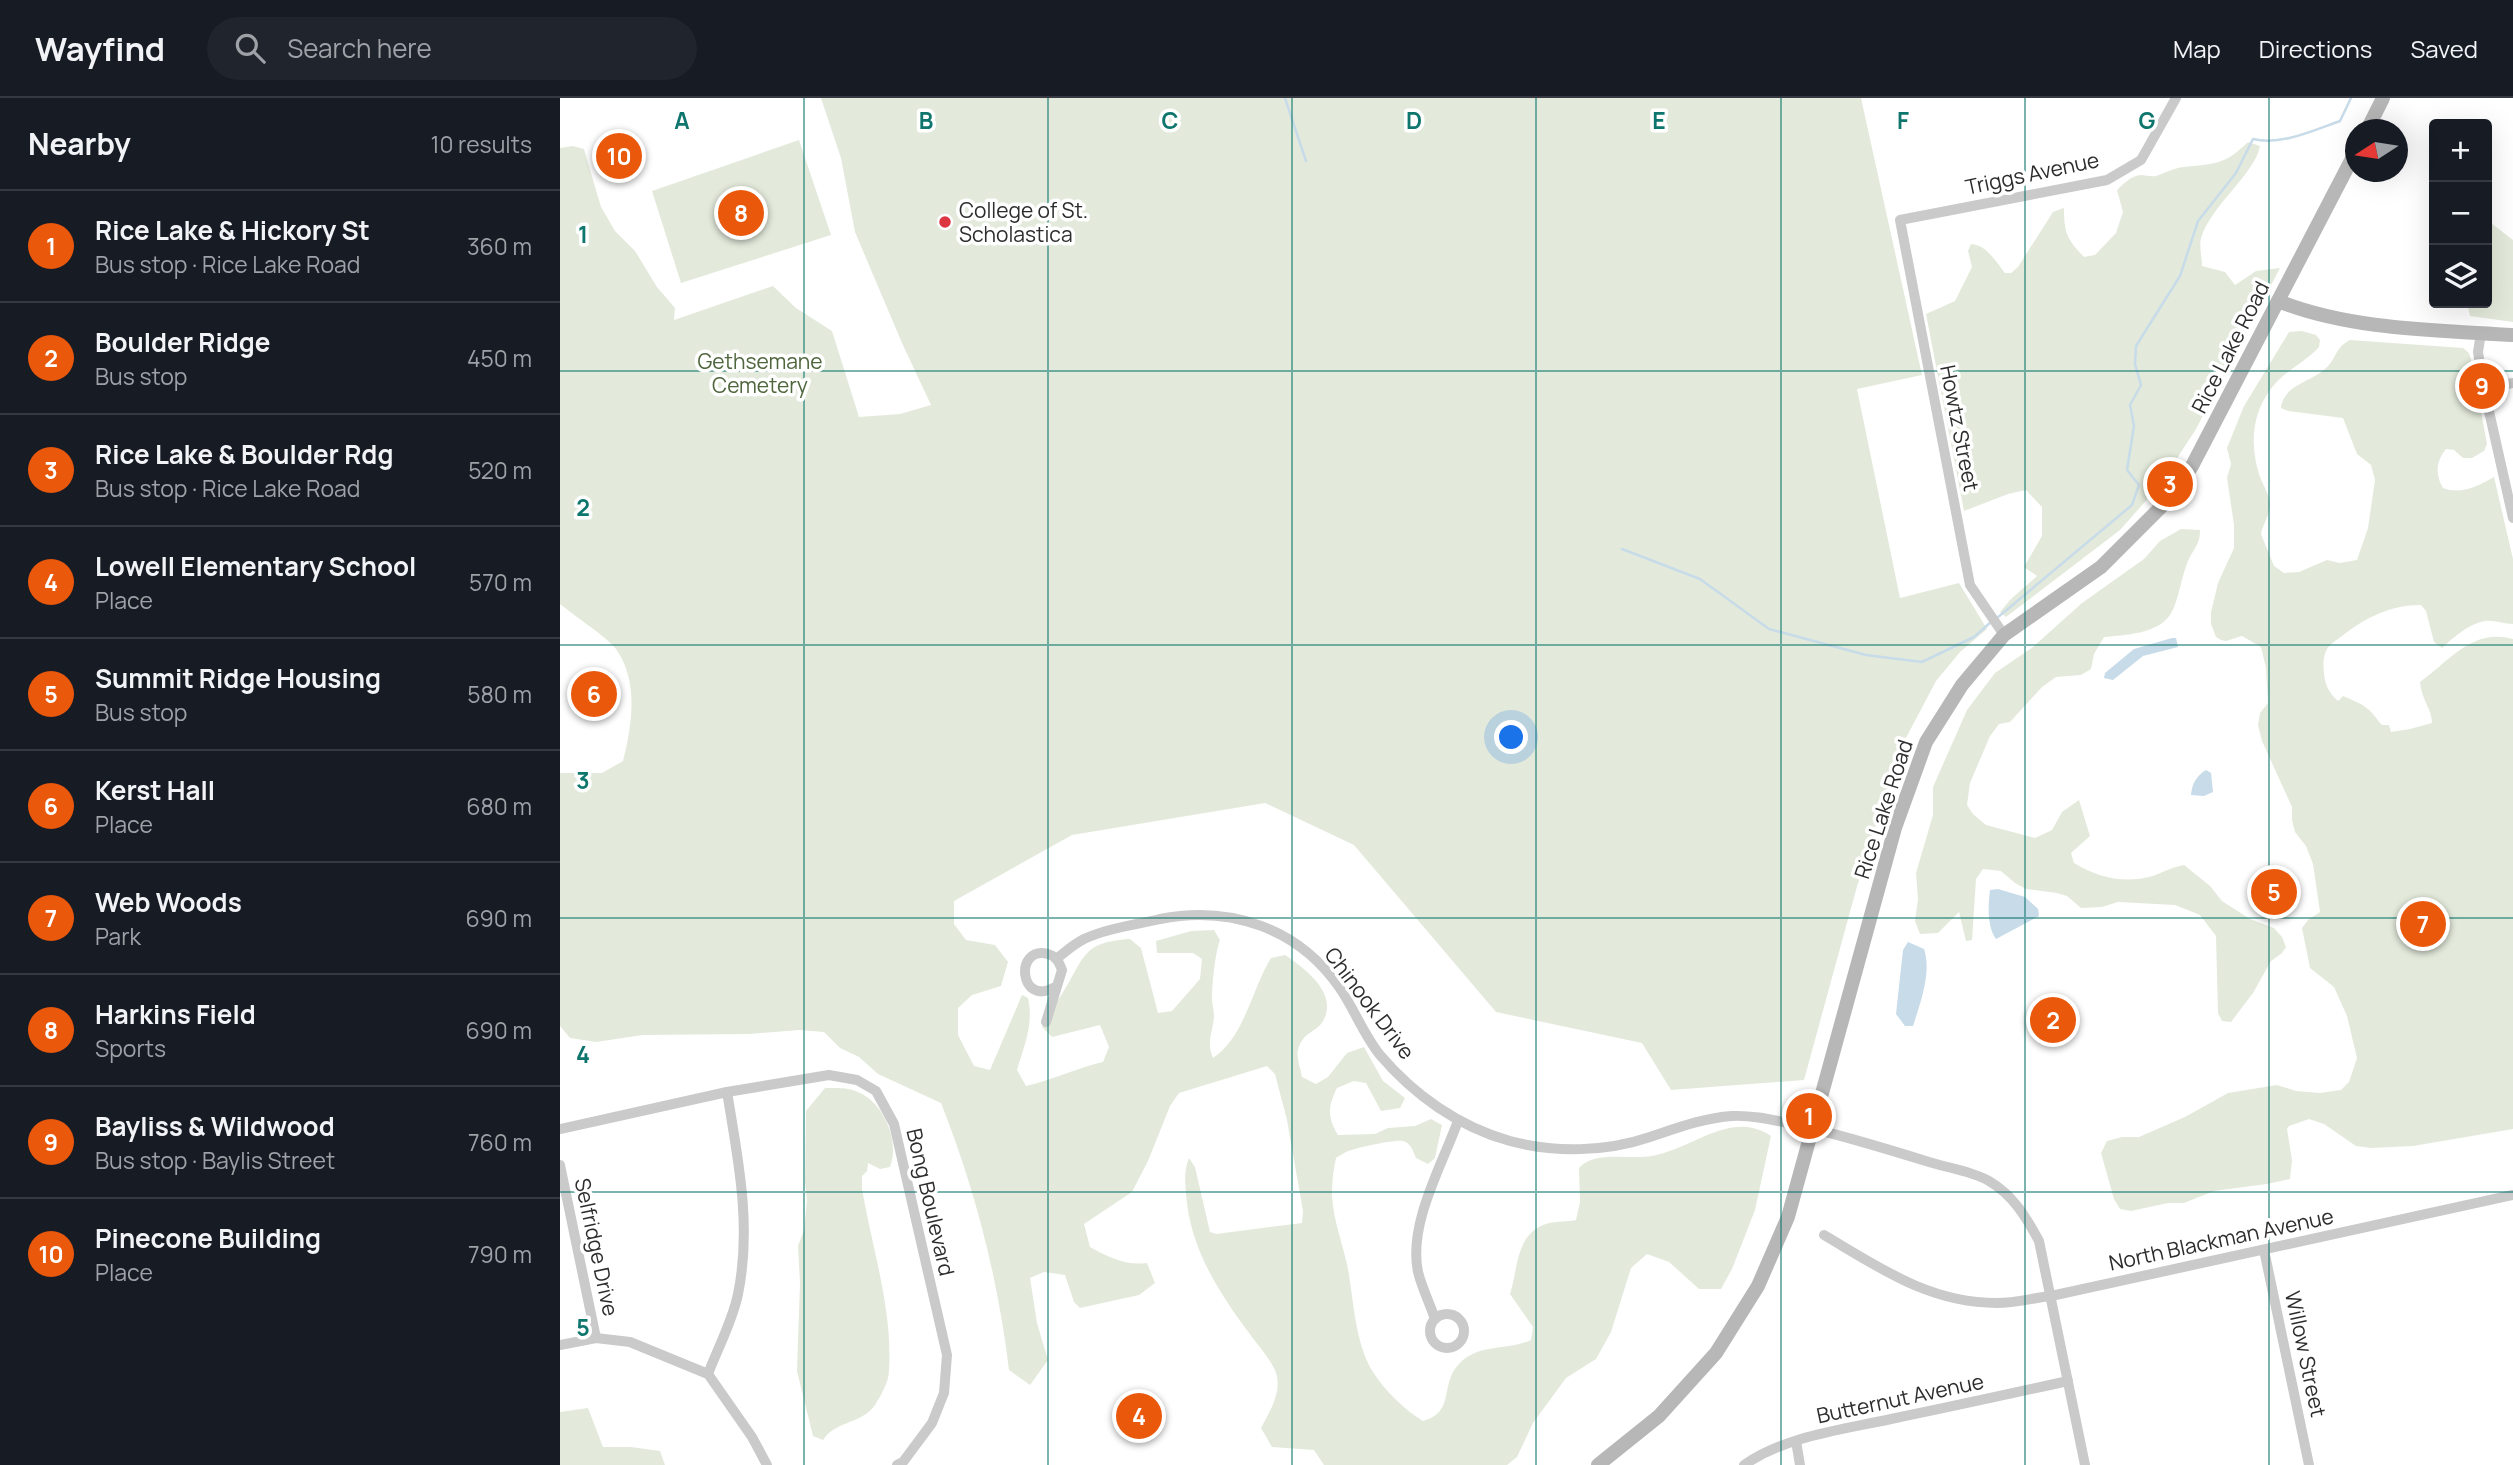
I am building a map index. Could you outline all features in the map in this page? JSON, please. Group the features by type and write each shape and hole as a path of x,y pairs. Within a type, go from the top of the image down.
{"main road":[{"path":"2372,119 2383,98"},
{"name":"Rice Lake Road","path":"1598,1465 1659,1416 1716,1353 1758,1286 1788,1217 1895,828 1926,742 1962,685 2004,635 2101,567 2169,498 2192,466 2345,172"},
{"path":"2278,301 2309,313 2341,320 2513,335"}],"street":[{"name":"Triggs Avenue","path":"1900,220 2107,180 2141,160 2176,98"},
{"name":"Howtz Street","path":"1900,220 1970,585 2004,635"},
{"path":"2481,333 2478,352 2484,389 2513,518"},
{"path":"2484,389 2513,383"},
{"name":"Chinook Drive","path":"1055,987 1043,991 1027,983 1025,965 1033,956 1045,953 1056,959 1081,940 1106,931 1172,917 1202,914 1242,919 1271,928 1304,948 1325,968 1342,990 1358,1021 1384,1060 1407,1083 1458,1121 1510,1141 1559,1149 1593,1148 1624,1144 1692,1122 1731,1116 1760,1117 1891,1149 1986,1179 2016,1203 2039,1241 2085,1465"},
{"path":"1046,1022 1055,987 1062,976 1060,964 1056,959"},
{"name":"Bong Boulevard","path":"560,1129 727,1092 829,1075 857,1080 876,1091 894,1124 947,1355 944,1393 932,1423 903,1462 897,1465"},
{"path":"708,1374 738,1296 744,1243 743,1192 727,1092"},
{"path":"1435,1319 1418,1272 1417,1241 1424,1210 1458,1121"},
{"name":"Selfridge Drive","path":"560,1165 596,1338"},
{"name":"North Blackman Avenue","path":"1824,1235 1900,1280 1935,1295 1999,1303 2051,1296 2513,1195"},
{"name":"Willow Street","path":"2264,1250 2309,1465"},
{"path":"560,1345 596,1338 630,1342 708,1374 752,1437 767,1465"},
{"name":"Butternut Avenue","path":"1744,1465 1762,1452 1796,1441 2068,1381"},
{"path":"1796,1441 1800,1465"}],"green space":[{"name":"Gethsemane Cemetery","path":"821,98 1861,98 1922,375 1857,389 1900,598 1959,583 1987,629 1960,652 1936,681 1898,753 1856,890 1804,1080 1671,1090 1642,1043 1496,1012 1354,845 1265,803 1072,835 954,901 954,924 966,940 995,945 1008,962 1001,986 972,995 958,1008 958,1035 974,1066 990,1070 1022,995 1028,998 1029,1026 1017,1070 1026,1086 1103,1062 1109,1047 1100,1025 1052,1037 1042,1027 1086,954 1102,944 1130,939 1141,948 1158,1013 1172,1011 1200,979 1202,959 1193,953 1157,953 1156,941 1191,931 1214,930 1220,940 1215,961 1212,1001 1214,1016 1210,1042 1213,1058 1233,1038 1271,958 1285,955 1310,974 1323,991 1327,1011 1320,1025 1300,1044 1298,1056 1302,1077 1316,1084 1328,1077 1347,1053 1364,1047 1383,1081 1405,1098 1400,1108 1381,1111 1366,1083 1354,1081 1337,1088 1330,1112 1338,1135 1375,1134 1388,1128 1415,1126 1431,1119 1442,1125 1435,1158 1428,1164 1416,1158 1406,1142 1378,1144 1344,1153 1336,1158 1332,1181 1334,1214 1348,1269 1362,1348 1383,1386 1402,1406 1423,1421 1440,1411 1453,1372 1467,1357 1484,1350 1531,1340 1533,1327 1510,1294 1519,1255 1527,1237 1534,1230 1547,1224 1576,1220 1580,1202 1579,1168 1586,1162 1603,1157 1652,1156 1727,1129 1756,1129 1771,1136 1755,1210 1732,1269 1721,1289 1699,1289 1669,1262 1647,1254 1631,1268 1611,1332 1596,1359 1566,1378 1533,1423 1517,1457 1507,1465 1324,1465 1314,1450 1272,1447 1261,1428 1276,1394 1276,1373 1207,1268 1193,1233 1185,1180 1189,1158 1195,1167 1210,1232 1216,1234 1302,1223 1303,1211 1287,1120 1275,1074 1267,1066 1179,1093 1170,1106 1148,1161 1132,1192 1084,1224 1090,1247 1124,1262 1147,1263 1155,1283 1139,1295 1080,1308 1074,1302 1065,1275 1044,1272 1030,1278 1037,1323 1048,1360 1030,1385 1009,1370 999,1302 984,1234 941,1103 878,1074 859,1057 840,1048 824,1032 799,1030 749,1034 643,1035 596,1042 570,1038 560,1026 560,773 602,773 623,761 632,704 628,675 616,649 560,604 560,148 573,146 584,149 601,207 615,231 635,251 657,287 675,308 674,320 773,286 796,308 832,331 859,417 900,414 931,405 855,232 841,158"},
{"path":"799,140 831,235 681,283 652,191"},
{"path":"2248,142 2260,146 2256,157 2206,226 2200,241 2202,266 2225,272 2235,285 2256,271 2280,268 2196,429 2159,486 2120,530 2006,617 2000,612 2037,576 2024,567 2042,536 2042,507 2026,490 1964,511 1926,314 1955,301 1972,267 1968,251 1971,244 1982,247 2005,273 2011,273 2018,267 2053,212 2064,208 2070,240 2084,257 2095,255 2116,233 2123,212 2117,190 2127,181 2140,175 2156,176 2180,168 2218,162"},
{"path":"2492,224 2513,240 2513,322 2470,316 2468,308 2492,308"},
{"path":"2302,331 2316,335 2320,340 2319,347 2270,390 2259,410 2254,432 2257,466 2270,503 2261,534 2274,566 2284,573 2299,572 2327,560 2340,563 2357,560 2368,528 2375,480 2371,465 2357,454 2343,418 2281,408 2287,394 2325,369 2341,346 2350,340 2463,348 2469,353 2472,363 2487,444 2484,451 2472,458 2463,458 2454,450 2446,449 2440,458 2438,473 2443,488 2457,491 2494,477 2513,559 2513,624 2488,621 2473,625 2442,648 2434,642 2426,611 2421,605 2399,607 2369,618 2329,646 2323,668 2328,688 2338,701 2343,696 2361,705 2382,725 2389,725 2391,732 2432,723 2420,682 2452,656 2486,638 2513,639 2513,1129 2413,1146 2371,1148 2356,1146 2324,1124 2309,1119 2287,1129 2292,1160 2290,1179 2214,1191 2184,1203 2168,1203 2131,1211 2120,1209 2114,1199 2101,1153 2107,1141 2122,1137 2139,1137 2185,1117 2228,1093 2277,1085 2296,1091 2320,1093 2341,1090 2349,1082 2357,1058 2347,1016 2334,987 2310,968 2302,928 2320,912 2313,864 2306,846 2295,832 2292,807 2262,741 2258,725 2260,713 2268,703 2266,668 2261,647 2242,636 2221,640 2216,637 2211,624 2218,583 2234,548 2234,525 2227,478 2231,464 2227,448 2244,406 2289,332"},
{"path":"2181,529 2200,530 2200,536 2187,564 2170,615 2149,630 2104,637 2094,654 2091,669 2081,675 2056,677 2042,687 2010,722 1999,724 1990,736 1970,783 1967,805 1986,825 2035,838 2052,830 2062,812 2079,800 2090,836 2071,853 2074,863 2102,876 2122,879 2153,876 2184,865 2210,886 2222,901 2250,919 2274,928 2286,947 2271,961 2253,993 2231,1022 2222,1021 2218,1013 2216,936 2200,915 2175,905 2118,902 2102,907 2081,908 2067,896 2026,889 2001,871 1983,869 1976,879 1972,940 1966,941 1959,912 1938,933 1920,934 1915,921 1918,899 1916,873 1933,815 1933,787 1967,710 1995,673 2033,647 2082,603 2144,559 2160,541"},
{"path":"825,1088 850,1089 867,1097 875,1105 888,1124 893,1157 890,1167 880,1169 868,1163 867,1171 862,1176 862,1189 888,1325 888,1379 870,1411 834,1429 823,1440 813,1436 797,1371 800,1283 798,1246 804,1230 807,1200 806,1111"},
{"path":"588,1408 603,1447 660,1451 665,1465 560,1465 560,1412"}],"water":[{"path":"2176,638 2178,647 2143,656 2113,680 2104,678 2105,673 2134,649"},
{"path":"2206,770 2211,773 2213,792 2204,796 2191,795 2195,781"},
{"path":"1998,889 2025,897 2038,909 2039,916 1996,939 1990,922 1989,903 1990,890"},
{"path":"1908,942 1924,949 1927,968 1913,1026 1905,1026 1896,1014 1903,950"}],"waterway":[{"path":"1285,98 1306,161"},
{"path":"1997,618 2132,505 2139,485 2127,470 2134,426 2130,405 2141,385 2135,364 2136,346 2180,276 2198,221 2236,173 2253,139 2286,139 2340,121 2351,98"},
{"path":"1622,549 1700,579 1769,629 1866,655 1922,662 1974,637 1991,622"}],"place":[{"name":"Pinecone Building","path":"619,156"},
{"name":"Harkins Field","path":"741,213"},
{"name":"College of St. Scholastica","path":"945,222"},
{"name":"Bayliss & Wildwood","path":"2482,386"},
{"name":"Rice Lake & Boulder Rdg","path":"2170,484"},
{"name":"Kerst Hall","path":"594,694"},
{"name":"Summit Ridge Housing","path":"2274,892"},
{"name":"Web Woods","path":"2423,924"},
{"name":"Boulder Ridge","path":"2053,1020"},
{"name":"Rice Lake & Hickory St","path":"1809,1116"},
{"name":"Lowell Elementary School","path":"1139,1416"}]}
